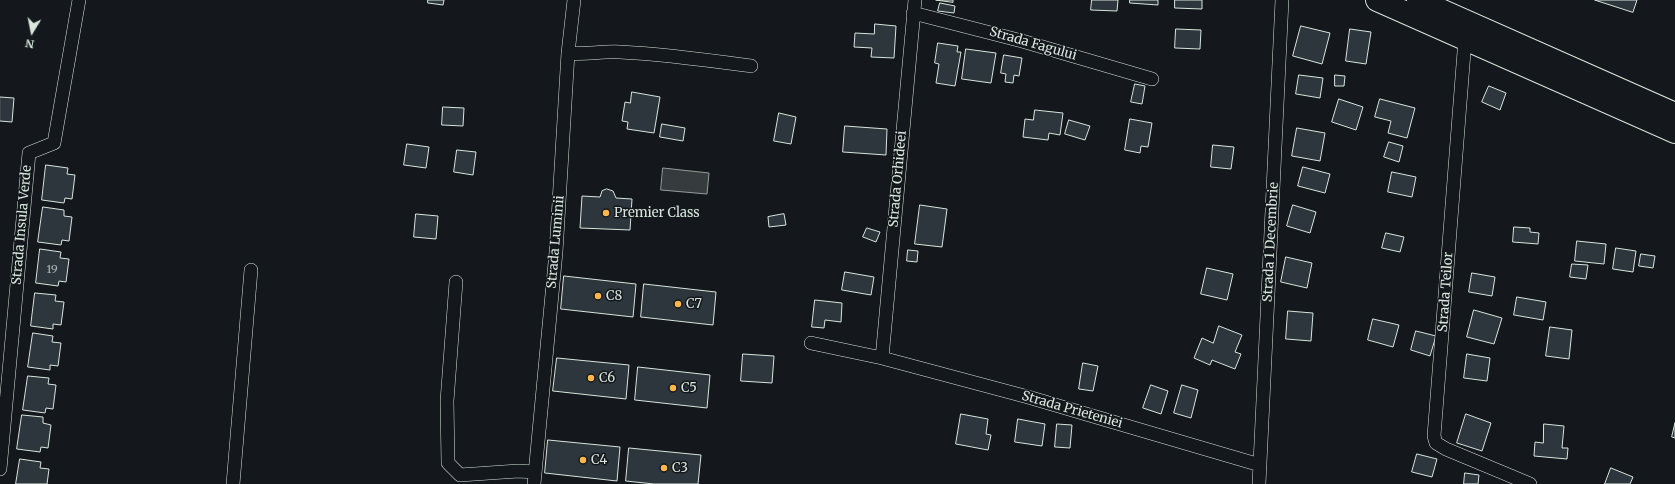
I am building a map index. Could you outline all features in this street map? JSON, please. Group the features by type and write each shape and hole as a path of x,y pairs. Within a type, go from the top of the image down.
{"highway":[{"path":"1377,0 1675,132"},
{"path":"1418,0 1675,114"}],"street":[{"name":"Strada Insula Verde","path":"0,469 29,153 54,143 79,0"},
{"name":"Strada Luminii","path":"535,478 556,252 568,53 574,0"},
{"name":"Strada 1 Decembrie","path":"1259,484 1282,0"},
{"name":"Strada Fagului","path":"914,6 1022,41 1152,79"},
{"name":"Strada Orhideei","path":"882,358 914,6"},
{"name":"Strada Teilor","path":"1465,39 1434,436 1436,443 1446,449 1530,484"},
{"path":"568,53 583,54 617,52 665,55 751,66"},
{"path":"233,484 251,270"},
{"path":"456,282 447,402 448,463 460,475 518,471 535,478"},
{"name":"Strada Prieteniei","path":"811,343 882,358 1028,397 1260,465"}],"shaded area":[{"path":"663,168 709,173 707,194 661,190"}],"building":[{"path":"428,0 444,0 443,5 428,3"},
{"path":"936,0 953,0 953,2"},
{"path":"1092,0 1118,0 1117,11 1091,10"},
{"path":"1130,0 1158,0 1158,5 1130,3"},
{"path":"1175,0 1202,0 1202,9 1175,8"},
{"path":"1595,0 1637,0 1633,12"},
{"path":"940,3 955,6 954,13 938,11"},
{"path":"875,24 896,26 894,58 871,57 872,48 854,47 855,33 874,34"},
{"path":"1301,26 1330,33 1322,64 1293,56"},
{"path":"1176,29 1201,30 1200,49 1175,48"},
{"path":"1350,29 1371,32 1366,64 1346,61"},
{"path":"938,43 958,46 957,52 961,52 955,86 936,83 939,64 935,63"},
{"path":"966,49 996,53 991,83 962,79"},
{"path":"1004,55 1022,58 1019,76 1014,75 1013,83 1005,82 1006,74 1001,73"},
{"path":"1299,75 1323,78 1320,98 1296,94"},
{"path":"1335,75 1345,76 1344,86 1335,86"},
{"path":"1135,84 1145,86 1142,104 1131,102"},
{"path":"1489,86 1506,93 1500,110 1482,102"},
{"path":"632,92 660,97 654,133 627,129 628,122 622,121 625,102 630,103"},
{"path":"0,97 14,98 12,122 0,121"},
{"path":"1339,99 1363,107 1356,130 1332,122"},
{"path":"1380,99 1415,108 1407,138 1388,133 1391,121 1375,117"},
{"path":"443,107 464,108 463,126 442,125"},
{"path":"1035,110 1063,113 1060,135 1049,133 1048,140 1023,137 1025,119 1033,120"},
{"path":"779,113 796,117 791,144 774,141"},
{"path":"1130,119 1152,123 1148,147 1141,146 1140,153 1125,150"},
{"path":"1069,120 1090,126 1085,140 1065,134"},
{"path":"662,124 685,128 683,141 660,137"},
{"path":"845,126 887,129 886,155 843,152"},
{"path":"1297,128 1325,133 1320,161 1292,156"},
{"path":"1389,142 1403,146 1399,162 1384,157"},
{"path":"407,144 429,147 426,168 404,165"},
{"path":"1213,145 1234,147 1231,169 1211,167"},
{"path":"457,150 476,152 473,175 454,172"},
{"path":"46,165 68,168 67,174 75,175 72,199 65,198 64,203 42,200"},
{"path":"1303,167 1330,174 1325,193 1298,186"},
{"path":"1392,172 1416,177 1412,197 1388,192"},
{"name":"Premier Class","path":"607,189 613,191 616,198 632,199 630,230 580,228 582,196 600,197 602,191"},
{"path":"920,205 947,209 942,247 915,244"},
{"path":"1293,205 1316,212 1310,233 1287,226"},
{"path":"43,207 64,210 64,216 72,217 69,241 62,240 61,245 38,242"},
{"path":"416,214 438,216 436,239 414,237"},
{"path":"784,214 786,225 769,227 768,217"},
{"path":"1514,227 1530,228 1530,232 1539,233 1538,244 1513,242"},
{"path":"867,228 880,232 876,242 863,237"},
{"path":"1386,233 1404,237 1400,252 1382,248"},
{"path":"1577,241 1606,244 1604,264 1575,261"},
{"path":"1616,248 1636,251 1633,272 1613,269"},
{"path":"40,249 61,252 60,258 69,259 66,282 59,281 58,286 36,283"},
{"path":"908,250 918,251 917,262 907,261"},
{"path":"1641,254 1655,256 1653,268 1639,266"},
{"path":"1286,257 1312,263 1307,288 1281,282"},
{"path":"1572,264 1588,265 1586,279 1570,277"},
{"path":"1207,268 1233,274 1227,300 1201,294"},
{"path":"845,272 874,277 871,295 842,290"},
{"path":"1472,273 1495,277 1492,296 1469,292"},
{"name":"C8","path":"564,276 636,284 633,317 561,309"},
{"name":"C7","path":"644,284 716,292 713,325 641,317"},
{"path":"35,293 56,295 55,301 64,302 61,325 53,324 53,329 31,326"},
{"path":"1517,297 1546,302 1543,320 1514,315"},
{"path":"815,300 842,303 841,322 825,320 824,328 812,327"},
{"path":"1474,310 1502,318 1494,344 1467,337"},
{"path":"1288,311 1313,313 1311,341 1286,339"},
{"path":"1373,319 1399,325 1393,347 1368,340"},
{"path":"1219,326 1242,335 1235,352 1241,354 1235,369 1212,360 1210,365 1194,358 1202,338 1213,343"},
{"path":"1550,327 1572,330 1569,359 1546,356"},
{"path":"1416,331 1436,336 1430,356 1411,350"},
{"path":"33,333 53,336 52,342 61,343 58,366 50,365 50,370 28,367"},
{"path":"743,354 774,356 772,383 741,381"},
{"path":"1467,354 1490,358 1487,381 1464,378"},
{"name":"C6","path":"557,358 629,365 626,399 553,391"},
{"path":"1083,363 1098,366 1093,391 1079,389"},
{"name":"C5","path":"638,367 710,375 707,408 635,400"},
{"path":"28,376 49,378 48,384 56,385 53,409 46,408 45,413 23,410"},
{"path":"1151,385 1168,391 1161,414 1143,408"},
{"path":"1182,385 1198,390 1191,418 1174,413"},
{"path":"961,414 988,419 986,434 991,435 988,450 956,444"},
{"path":"1466,414 1491,423 1482,451 1457,443"},
{"path":"22,415 43,417 43,423 51,425 48,448 41,447 40,452 17,449"},
{"path":"1018,419 1045,424 1042,446 1015,442"},
{"path":"1675,423 1675,438 1672,437"},
{"path":"1057,424 1072,425 1070,448 1055,447"},
{"path":"1544,424 1564,426 1562,448 1568,448 1567,459 1534,456 1535,442 1543,443"},
{"name":"C4","path":"548,440 620,447 617,481 545,473"},
{"name":"C3","path":"629,448 701,455 698,484 654,484 626,481"},
{"path":"1417,454 1437,459 1432,477 1412,472"},
{"path":"20,459 41,462 40,468 49,469 47,484 16,484"},
{"path":"1611,468 1633,477 1630,484 1605,484"},
{"path":"1465,473 1479,475 1478,484 1464,484"}],"place":[{"name":"Premier Class","path":"606,213"},
{"name":"C8","path":"598,296"},
{"name":"C7","path":"678,304"},
{"name":"C6","path":"591,378"},
{"name":"C5","path":"673,388"},
{"name":"C4","path":"583,460"},
{"name":"C3","path":"664,468"}]}
